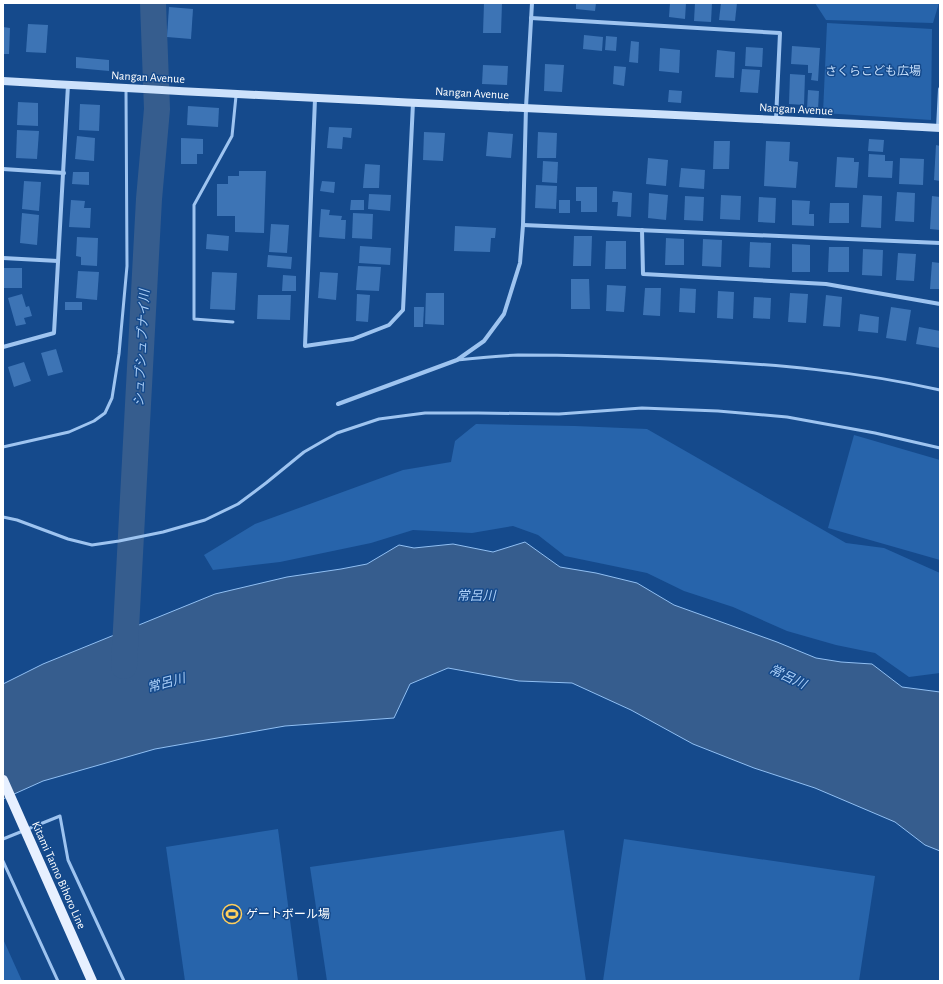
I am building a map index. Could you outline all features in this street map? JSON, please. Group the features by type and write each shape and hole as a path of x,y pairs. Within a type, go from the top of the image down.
{"main road":[{"name":"Nangan Avenue","path":"3,81 315,99 413,102 939,128"},
{"name":"Kitami Tanno Bihoro Line","path":"3,780 92,981"}],"street":[{"path":"338,404 457,360 484,341 504,314 520,263 523,225 526,108 532,3"},
{"path":"531,18 780,33 776,120"},
{"path":"3,347 54,333 68,85"},
{"path":"939,128 940,89"},
{"path":"315,99 305,346 353,339 389,325 403,310 413,102"},
{"path":"3,169 64,173"},
{"path":"523,225 940,243"},
{"path":"642,230 643,274 826,284 940,304"},
{"path":"3,258 58,261"}],"lane":[{"path":"3,447 69,432 94,421 105,413 112,398 119,354 127,266 126,88"},
{"path":"233,322 194,319 194,205 232,136 236,94"},
{"path":"457,360 517,355 638,357 747,363 838,372 940,390"},
{"path":"3,517 17,520 68,539 92,545 119,542 162,532 205,520 238,504 304,452 337,433 379,418 425,414 559,414 642,408 718,411 787,417 875,433 940,448"},
{"path":"3,840 60,816 68,860 124,981"},
{"path":"3,861 58,981"}],"green space":[{"path":"815,3 939,3 933,23 826,20"},
{"name":"さくらこども広場","path":"827,23 932,29 931,120 823,113"},
{"path":"476,424 647,429 846,543 884,548 940,573 940,673 909,677 875,653 836,645 787,631 733,607 684,591 647,573 565,556 538,535 513,526 472,533 413,530 371,543 280,562 213,570 204,555 255,524 403,470 451,462 455,441"},
{"path":"854,435 940,460 940,560 828,528"},
{"name":"ゲートボール場","path":"278,829 298,981 185,981 166,847"},
{"path":"564,830 586,981 327,981 310,867"},
{"path":"624,839 875,876 859,981 603,981"},
{"path":"3,939 22,981 3,981"}],"water":[{"name":"常呂川","path":"525,542 560,567 596,573 637,583 674,605 777,642 816,658 841,662 872,664 902,687 940,692 940,851 925,845 895,822 815,788 754,768 693,744 631,710 572,683 519,681 448,668 410,684 394,718 285,726 155,749 43,781 3,799 3,684 43,664 215,594 287,577 367,564 399,545 414,548 453,544 493,552"}],"building":[{"path":"484,3 502,3 501,33 483,33"},
{"path":"576,3 596,3 595,11 576,9"},
{"path":"670,3 686,3 685,19 669,17"},
{"path":"695,3 712,3 711,22 694,21"},
{"path":"721,3 737,3 735,21 719,20"},
{"path":"169,7 193,9 191,39 167,37"},
{"path":"28,24 48,25 46,53 26,52"},
{"path":"3,27 10,28 9,54 3,54"},
{"path":"584,35 603,37 602,51 583,49"},
{"path":"606,36 617,37 616,51 605,50"},
{"path":"631,41 639,42 638,63 629,62"},
{"path":"792,46 820,48 818,81 811,80 812,73 808,73 808,65 791,64"},
{"path":"746,47 763,48 762,67 745,66"},
{"path":"660,48 680,50 679,73 659,71"},
{"path":"717,50 735,52 734,78 715,77"},
{"path":"76,57 109,60 109,71 76,68"},
{"path":"545,64 564,65 562,92 544,91"},
{"path":"483,65 508,66 507,85 482,84"},
{"path":"614,66 626,67 624,86 613,84"},
{"path":"742,69 760,70 758,93 740,92"},
{"path":"790,74 805,75 804,105 789,104"},
{"path":"669,90 682,91 681,103 668,102"},
{"path":"808,90 819,91 818,110 807,110"},
{"path":"18,102 38,103 38,126 17,125"},
{"path":"80,104 100,105 99,131 79,130"},
{"path":"188,106 219,108 218,127 187,125"},
{"path":"329,127 352,128 351,138 343,137 342,149 327,148"},
{"path":"17,130 39,131 37,159 16,158"},
{"path":"424,132 445,133 443,161 423,160"},
{"path":"488,132 513,134 511,158 486,156"},
{"path":"538,132 557,133 556,158 537,158"},
{"path":"77,136 95,138 94,161 75,159"},
{"path":"181,138 203,139 203,154 197,154 197,164 181,164"},
{"path":"869,139 884,140 883,152 868,151"},
{"path":"714,141 730,141 729,169 713,169"},
{"path":"766,141 790,142 789,161 798,162 796,188 764,186"},
{"path":"936,145 940,146 940,181 934,180"},
{"path":"869,154 885,155 885,161 893,161 892,178 868,177"},
{"path":"837,157 854,158 854,162 859,162 857,188 835,187"},
{"path":"648,158 668,160 666,186 646,184"},
{"path":"900,158 924,159 923,185 899,184"},
{"path":"543,161 558,162 557,183 542,182"},
{"path":"365,164 380,165 379,188 363,188"},
{"path":"681,168 705,170 704,189 679,187"},
{"path":"239,171 266,171 264,233 235,232 235,216 217,216 217,184 228,184 228,176 239,176"},
{"path":"73,172 89,172 89,185 72,184"},
{"path":"24,181 41,182 39,211 22,209"},
{"path":"322,181 335,182 334,193 320,191"},
{"path":"536,185 557,186 556,209 535,208"},
{"path":"576,187 597,187 597,212 581,212 581,201 576,201"},
{"path":"613,191 632,193 631,217 617,216 618,202 612,202"},
{"path":"897,192 915,193 914,222 895,221"},
{"path":"649,193 668,195 666,220 648,218"},
{"path":"369,194 391,195 390,211 368,209"},
{"path":"721,195 741,196 740,220 720,219"},
{"path":"863,195 882,196 881,228 861,227"},
{"path":"685,196 704,197 703,221 684,220"},
{"path":"932,196 940,197 940,230 930,229"},
{"path":"759,197 776,198 775,223 758,222"},
{"path":"71,200 85,201 84,208 91,208 90,228 69,227"},
{"path":"351,200 364,200 364,210 350,210"},
{"path":"559,200 570,200 570,213 559,213"},
{"path":"792,200 810,201 809,214 814,214 814,226 792,225"},
{"path":"830,203 849,203 849,223 829,223"},
{"path":"321,209 330,210 329,215 342,216 341,220 346,220 345,239 319,237"},
{"path":"22,213 39,215 37,245 20,243"},
{"path":"353,213 373,214 372,239 352,238"},
{"path":"271,224 289,225 287,253 269,252"},
{"path":"455,226 496,228 495,238 491,238 490,252 454,251"},
{"path":"207,234 229,236 228,251 206,249"},
{"path":"574,236 592,236 591,266 573,266"},
{"path":"77,237 98,238 97,266 81,265 81,257 76,256"},
{"path":"666,238 684,239 684,265 665,265"},
{"path":"703,239 722,240 721,267 702,266"},
{"path":"606,241 626,241 626,269 605,269"},
{"path":"750,242 771,243 770,268 749,267"},
{"path":"792,244 810,245 810,272 792,272"},
{"path":"360,246 391,248 390,265 359,263"},
{"path":"829,247 849,247 849,272 828,272"},
{"path":"863,249 883,250 882,276 862,275"},
{"path":"898,253 916,254 914,281 896,280"},
{"path":"268,255 292,257 291,269 267,267"},
{"path":"932,262 940,263 940,289 930,289"},
{"path":"358,266 381,267 379,291 356,290"},
{"path":"3,268 22,268 22,288 3,288"},
{"path":"78,271 99,272 97,300 76,298"},
{"path":"212,272 237,273 235,310 210,309"},
{"path":"320,272 338,273 336,300 318,298"},
{"path":"283,275 296,276 296,291 282,291"},
{"path":"571,279 589,279 590,309 571,309"},
{"path":"607,285 626,286 624,312 606,311"},
{"path":"645,288 661,288 660,316 643,315"},
{"path":"680,288 696,289 695,313 679,312"},
{"path":"718,291 734,292 733,319 717,318"},
{"path":"426,293 444,293 444,325 425,324"},
{"path":"790,293 808,294 806,323 788,322"},
{"path":"22,294 26,307 29,306 32,316 24,318 26,324 16,326 8,298"},
{"path":"357,294 370,295 368,322 356,321"},
{"path":"258,295 291,295 290,320 257,319"},
{"path":"826,295 842,297 840,327 823,326"},
{"path":"754,297 771,298 770,319 753,318"},
{"path":"65,302 82,302 82,310 65,310"},
{"path":"414,307 424,307 423,327 414,327"},
{"path":"891,307 911,310 906,341 886,338"},
{"path":"860,314 879,317 878,333 858,331"},
{"path":"919,327 940,331 940,348 916,344"},
{"path":"56,349 63,372 48,376 41,353"},
{"path":"24,362 31,381 14,387 8,367"}],"waterway":[{"name":"シュブシュブナイ川","path":"124,666 149,199 157,109 153,3"}],"place":[{"name":"ゲートボール場","path":"232,914"}]}
